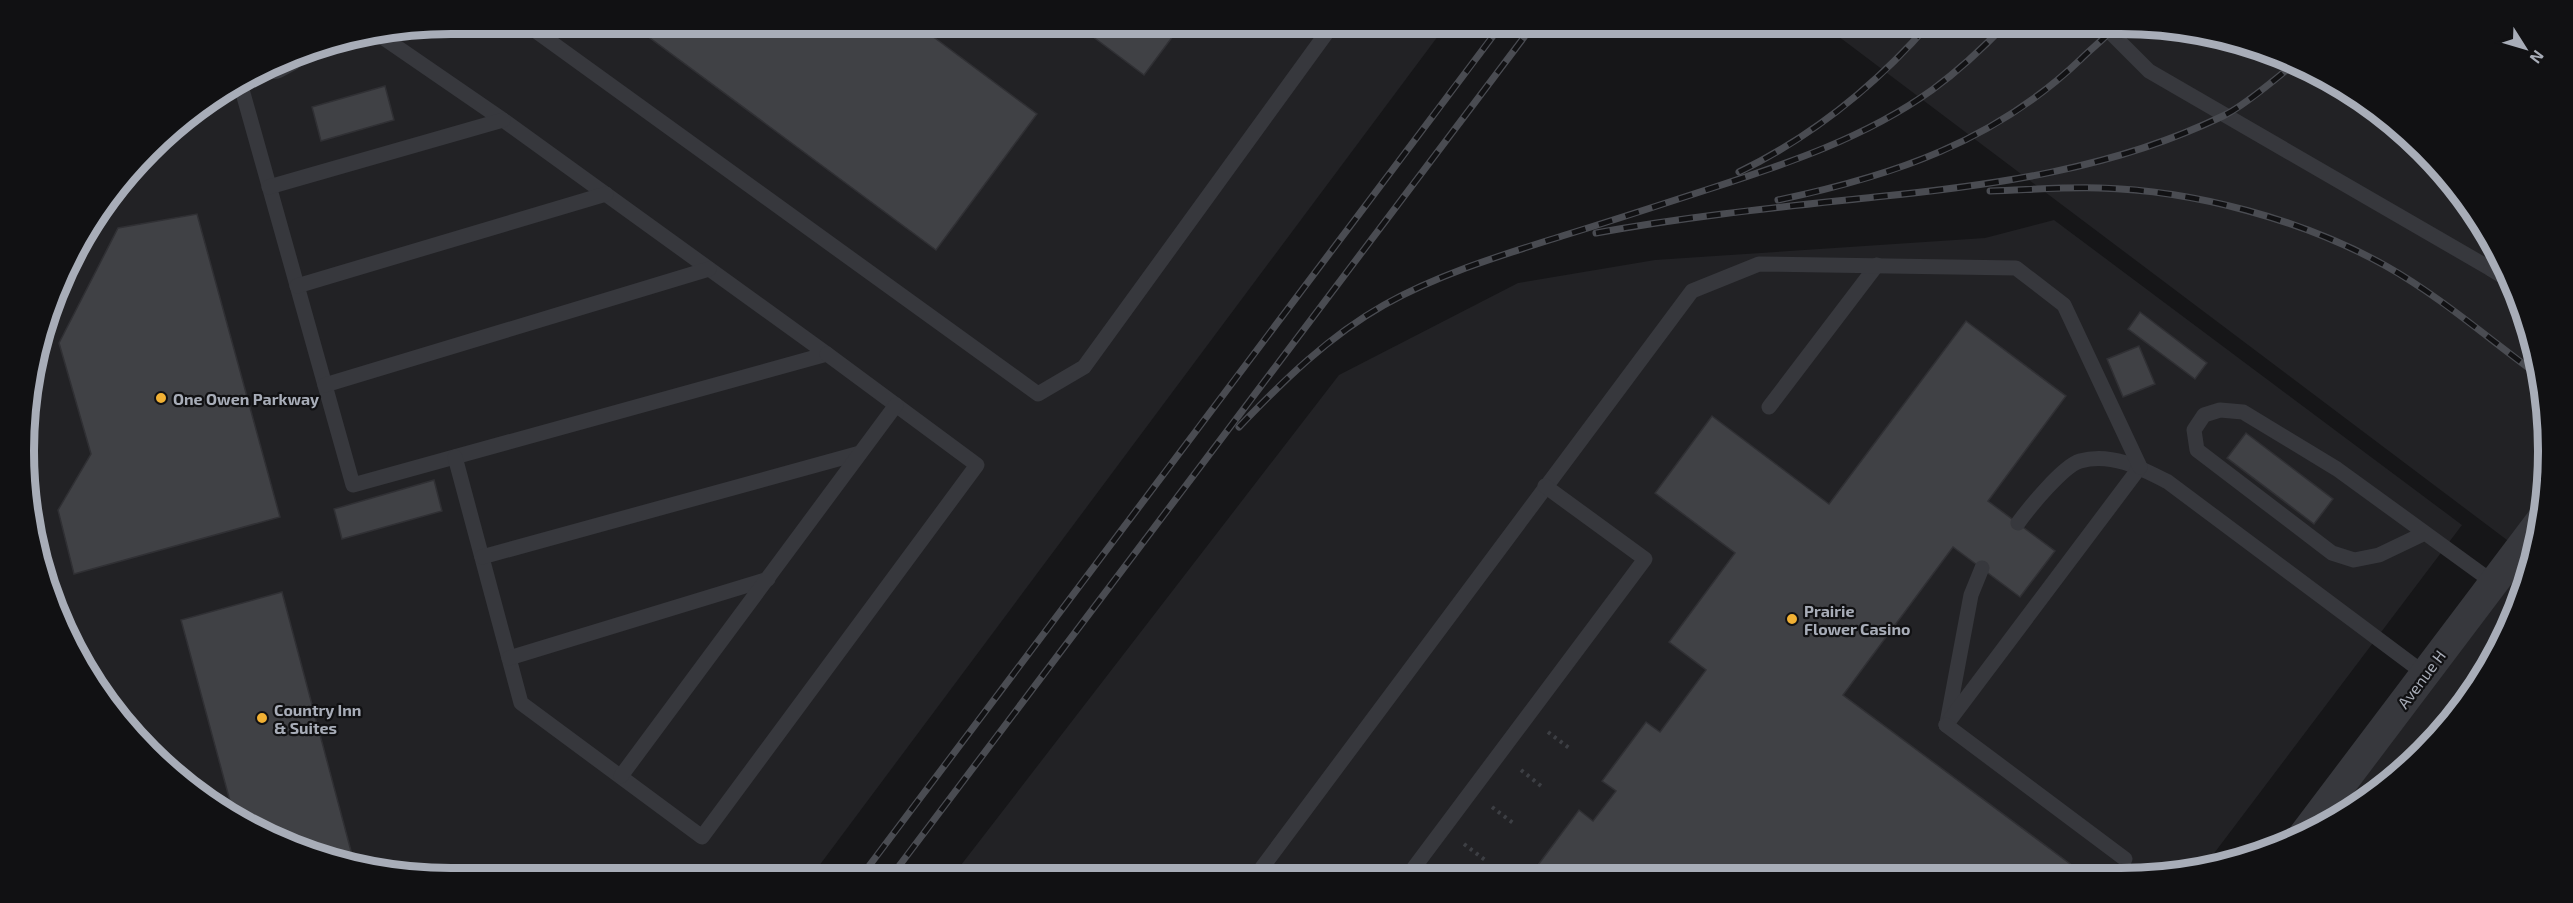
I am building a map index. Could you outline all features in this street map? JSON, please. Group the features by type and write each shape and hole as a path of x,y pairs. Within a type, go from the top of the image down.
{"street":[{"name":"Avenue H","path":"2314,821 2425,674 2511,574 2527,545"}],"lane":[{"path":"540,34 1038,394 1084,367 1326,34"},
{"path":"2112,34 2149,71 2492,261"},
{"path":"387,40 606,194 977,465 702,837 521,703 454,457"},
{"path":"242,90 353,485 827,354"},
{"path":"269,186 503,120"},
{"path":"297,286 606,194"},
{"path":"1262,868 1692,291 1760,264 2016,268 2064,305 2140,467"},
{"path":"1769,407 1878,265"},
{"path":"325,384 709,269"},
{"path":"621,776 896,405"},
{"path":"2426,532 2379,555 2354,560 2332,553 2198,450 2194,430 2204,415 2220,410 2243,412 2337,469 2426,532 2511,574"},
{"path":"482,557 860,453"},
{"path":"2018,523 2039,496 2077,462 2104,458 2140,467 2168,482 2425,674"},
{"path":"1946,726 2140,467"},
{"path":"1414,868 1645,559 1545,486"},
{"path":"1946,726 1971,595 1982,568"},
{"path":"509,658 768,579"},
{"path":"1946,726 2125,859"}],"path":[{"path":"1543,728 1569,748"},
{"path":"1515,765 1541,786"},
{"path":"1487,803 1513,823"},
{"path":"1459,840 1485,860"}],"shaded area":[{"path":"452,34 1440,34 817,868 424,868 370,860 317,846 292,837 243,813 177,765 138,726 105,683 90,660 66,611 43,533 35,479 34,452 35,424 43,370 66,292 90,243 105,220 138,177 157,157 177,138 220,105 243,90 292,66 370,43 424,35"},
{"path":"1835,34 2149,35 2203,43 2256,57 2281,66 2330,90 2396,138 2435,177 2483,243 2507,292 2516,317 2535,397 2538,424 2538,479 2524,559 2507,611 2495,636 2483,660 2452,705 2435,726 2396,765 2353,798 2323,816 2515,546"},
{"path":"2054,220 2462,525 2210,858 2149,868 959,868 1339,375 1518,283 1655,260 1985,238"}],"building":[{"path":"644,34 929,34 1037,114 936,250"},
{"path":"1089,34 1175,34 1144,75"},
{"path":"385,86 394,120 321,141 312,107"},
{"name":"One Owen Parkway","path":"197,214 280,517 74,574 58,510 91,454 59,343 118,228"},
{"path":"2140,312 2207,363 2195,379 2128,329"},
{"name":"Prairie Flower Casino","path":"1966,321 2066,396 1988,501 2055,551 2020,597 1953,547 1843,695 2076,868 1536,868 1579,810 1593,821 1616,791 1602,781 1646,722 1660,732 1706,670 1669,642 1735,553 1655,493 1712,416 1829,504"},
{"path":"2139,346 2155,384 2123,397 2107,359"},
{"path":"2246,433 2333,499 2314,524 2227,458"},
{"path":"434,480 442,511 342,539 334,509"},
{"name":"Country Inn & Suites","path":"282,592 352,856 292,837 231,805 181,620"}],"railway":[{"path":"868,868 1494,34"},
{"path":"898,868 1526,34"},
{"path":"1739,172 1792,142 1841,108 1865,89 1920,34"},
{"path":"1239,427 1290,376 1326,345 1364,317 1405,294 1471,266 1767,170 1852,136 1880,122 1932,90 1996,34"},
{"path":"1778,200 1862,180 1940,152 1977,134 2013,113 2048,88 2108,34"},
{"path":"1596,233 1735,212 1965,187 2096,162 2181,134 2223,116 2250,99 2287,69"},
{"path":"1990,191 2058,188 2135,190 2209,201 2284,222 2320,235 2386,266 2446,305 2530,368"}],"place":[{"name":"One Owen Parkway","path":"161,398"},
{"name":"Prairie Flower Casino","path":"1792,619"},
{"name":"Country Inn & Suites","path":"262,718"}]}
